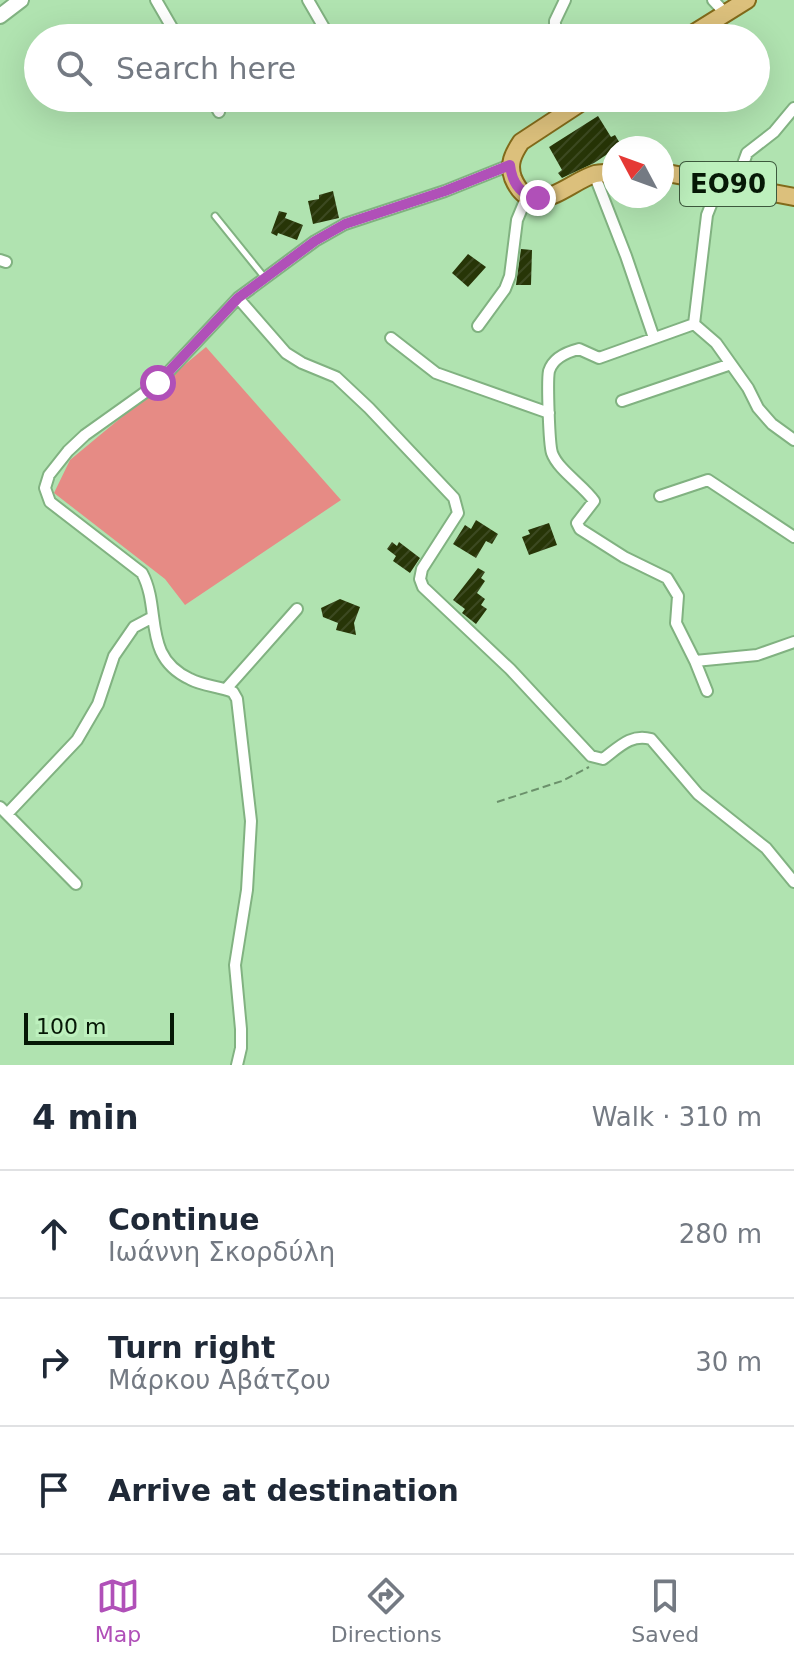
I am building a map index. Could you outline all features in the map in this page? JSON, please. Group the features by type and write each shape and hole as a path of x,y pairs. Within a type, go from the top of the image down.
{"main road":[{"path":"709,24 747,0"},
{"path":"564,112 521,142 513,153 511,173 519,190 527,196 551,197 594,174 602,173"},
{"name":"ΕΟ90","path":"674,174 794,197"}],"street":[{"path":"0,16 21,0"},
{"path":"156,0 170,24"},
{"path":"308,0 322,24"},
{"path":"555,24 565,0"},
{"path":"713,0 726,14"},
{"path":"694,324 707,215 747,153 774,132 794,108"},
{"path":"237,1065 241,1029 235,965 247,890 251,821 237,699 233,692 189,679 172,666 158,649 147,584 142,573 50,502 45,488 49,475 85,435 158,383 238,298 315,241 345,224 445,191 510,165"},
{"path":"594,174 654,338"},
{"path":"478,326 505,289 510,276 517,220 527,196"},
{"path":"238,298 286,353 336,377 454,498 458,513 422,569 420,579 423,587 510,669 591,756 603,759 628,740 637,737 651,739 698,794 766,848 794,882"},
{"path":"694,324 599,358 579,349 561,356 549,370 549,413 554,458 594,501 579,518 577,523 580,529 624,557 667,578 678,596 676,623 707,691"},
{"path":"694,324 716,343 758,408 772,424 794,440"},
{"path":"391,338 436,373 549,413"},
{"path":"622,401 731,364"},
{"path":"660,496 708,480 794,537"},
{"path":"226,689 297,609"},
{"path":"76,884 4,810 85,729 98,704 114,656 134,627 151,618"},
{"path":"695,661 757,655 794,642"}],"lane":[{"path":"215,216 266,279"}],"path":[{"path":"497,802 562,781 603,759"}],"shaded area":[{"path":"206,347 341,500 185,605 165,579 54,493 70,460"}],"building":[{"path":"598,116 610,136 602,136 602,158 562,178 558,173 562,170 549,147"},
{"path":"333,191 339,218 313,224 308,201"},
{"path":"279,211 287,213 285,218 303,225 297,240 271,233"},
{"path":"521,249 532,250 531,285 516,285"},
{"path":"468,254 486,267 468,287 452,273"},
{"path":"476,520 498,534 492,544 486,541 476,558 453,544 465,525 471,529"},
{"path":"549,523 557,545 529,555 522,537 530,534 528,530"},
{"path":"392,542 397,546 399,542 420,558 410,573 393,561 396,556 387,549"},
{"path":"478,568 485,572 481,578 485,581 477,593 485,599 481,605 487,609 476,624 462,613 465,609 453,600"},
{"path":"340,599 360,607 354,623 356,635 336,630 338,623 323,617 321,608"}],"route":[{"path":"158,383 238,298 315,241 345,224 445,191 510,165 519,190 527,196 538,198"}]}
